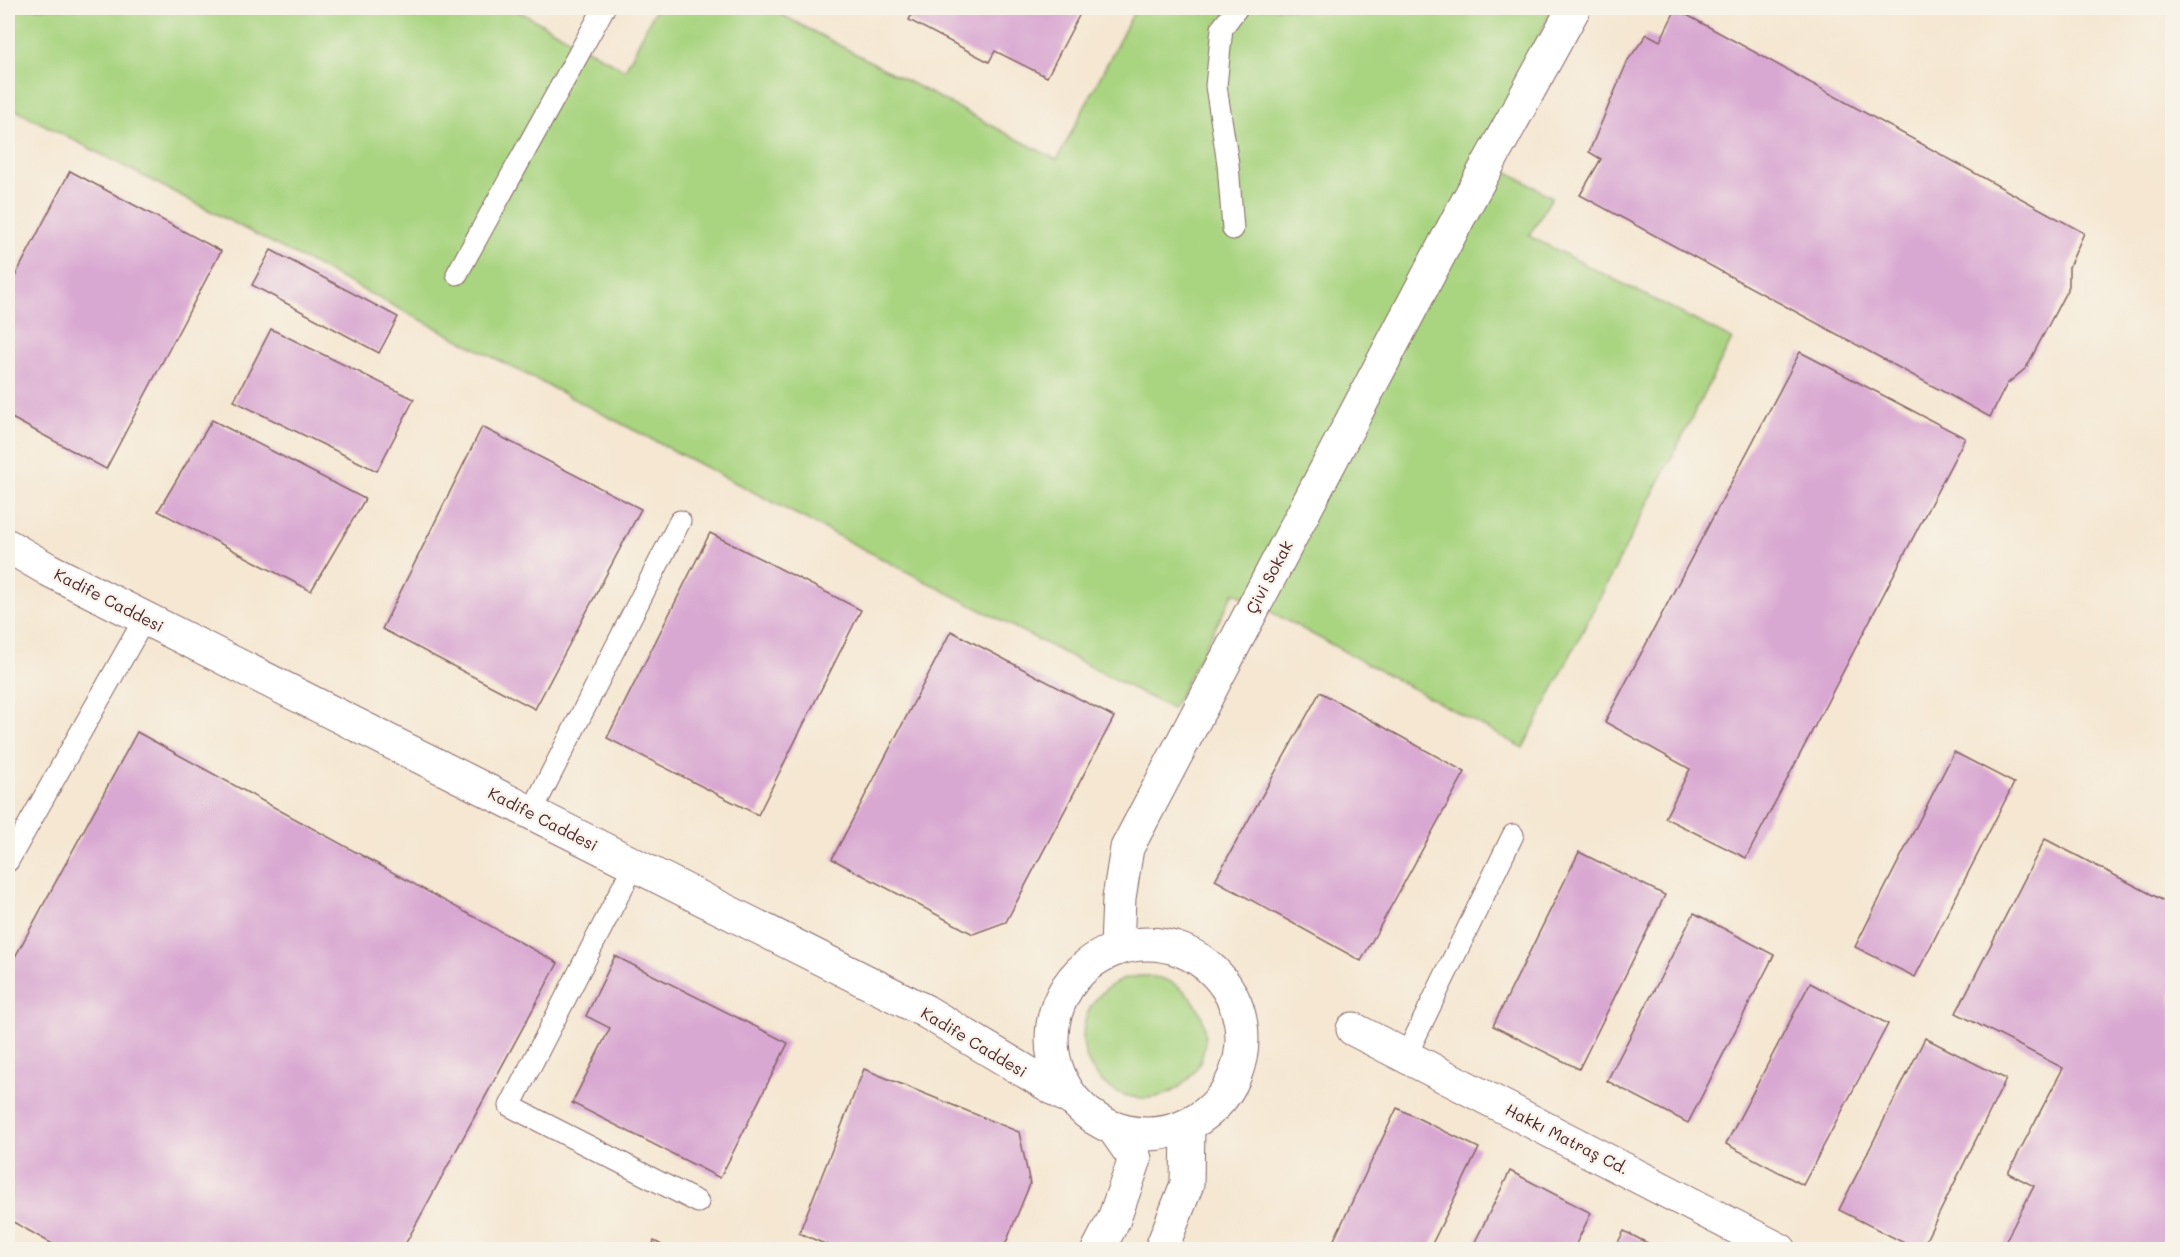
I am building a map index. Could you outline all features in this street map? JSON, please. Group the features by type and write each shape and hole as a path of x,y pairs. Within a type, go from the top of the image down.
{"street":[{"name":"Çivi Sokak","path":"1117,947 1119,898 1127,848 1459,217 1574,8"},
{"name":"Kadife Caddesi","path":"8,546 49,570 925,1011 1073,1100"},
{"path":"1098,1250 1114,1219 1135,1159 1114,1129 1073,1100 1057,1074 1051,1043 1054,1012 1067,984 1089,962 1117,947 1148,942 1179,949 1208,964 1229,988 1241,1018 1242,1050 1234,1081 1215,1107 1188,1126 1152,1135 1114,1129"},
{"name":"Hakkı Matraş Cd.","path":"1353,1029 1780,1250"},
{"path":"1161,1250 1187,1184 1188,1126"}],"lane":[{"path":"457,274 604,8"},
{"path":"1233,229 1228,164 1216,86 1222,28 1237,8"},
{"path":"531,813 680,521"},
{"path":"8,861 145,618"},
{"path":"1406,1056 1513,835"},
{"path":"634,865 510,1106 698,1202"}],"green space":[{"path":"8,8 513,8 625,70 656,8 769,8 1057,160 1136,8 1553,8 1480,156 1552,197 1529,236 1732,339 1523,748 1234,592 1172,709 8,106"},
{"path":"1144,976 1167,981 1178,986 1187,994 1195,1003 1200,1014 1205,1037 1200,1060 1195,1071 1187,1080 1178,1088 1167,1093 1144,1098 1121,1093 1110,1088 1101,1080 1093,1071 1088,1060 1083,1037 1088,1014 1093,1003 1101,994 1110,986 1121,981"}],"building":[{"path":"915,8 1083,8 1047,77 995,51 989,62 909,20"},
{"path":"1676,9 2084,233 2069,267 2069,286 2026,368 2007,384 1990,417 1580,195 1601,159 1589,152 1628,60 1647,34 1660,41"},
{"path":"70,171 221,251 106,469 8,416 8,290"},
{"path":"271,250 398,317 379,353 252,285"},
{"path":"271,329 414,399 377,471 234,401"},
{"path":"1800,352 1965,438 1746,858 1665,818 1690,769 1605,722"},
{"path":"212,420 365,499 311,591 158,511"},
{"path":"482,427 641,509 535,709 382,629"},
{"path":"710,533 861,610 758,815 607,738"},
{"path":"951,631 1114,717 1006,922 973,934 832,859"},
{"path":"1320,692 1465,772 1361,961 1215,880"},
{"path":"137,732 558,963 402,1250 63,1250 8,1219 8,970"},
{"path":"1954,752 2014,783 1915,977 1855,947"},
{"path":"2045,839 2172,905 2172,1250 2001,1250 2034,1186 2008,1173 2063,1068 1956,1013"},
{"path":"1579,852 1665,895 1579,1069 1493,1026"},
{"path":"1694,913 1774,955 1688,1123 1607,1081"},
{"path":"615,956 788,1043 720,1178 572,1103 610,1028 586,1016"},
{"path":"1810,983 1888,1024 1803,1185 1726,1144"},
{"path":"1925,1038 2006,1079 1921,1250 1918,1250 1839,1210"},
{"path":"864,1069 1019,1132 1030,1184 1003,1250 839,1250 799,1233"},
{"path":"1397,1108 1479,1148 1429,1250 1329,1250"},
{"path":"1510,1171 1591,1213 1573,1250 1471,1250"},
{"path":"1624,1231 1661,1250 1614,1250"},
{"path":"654,1241 671,1250 650,1250"}]}
